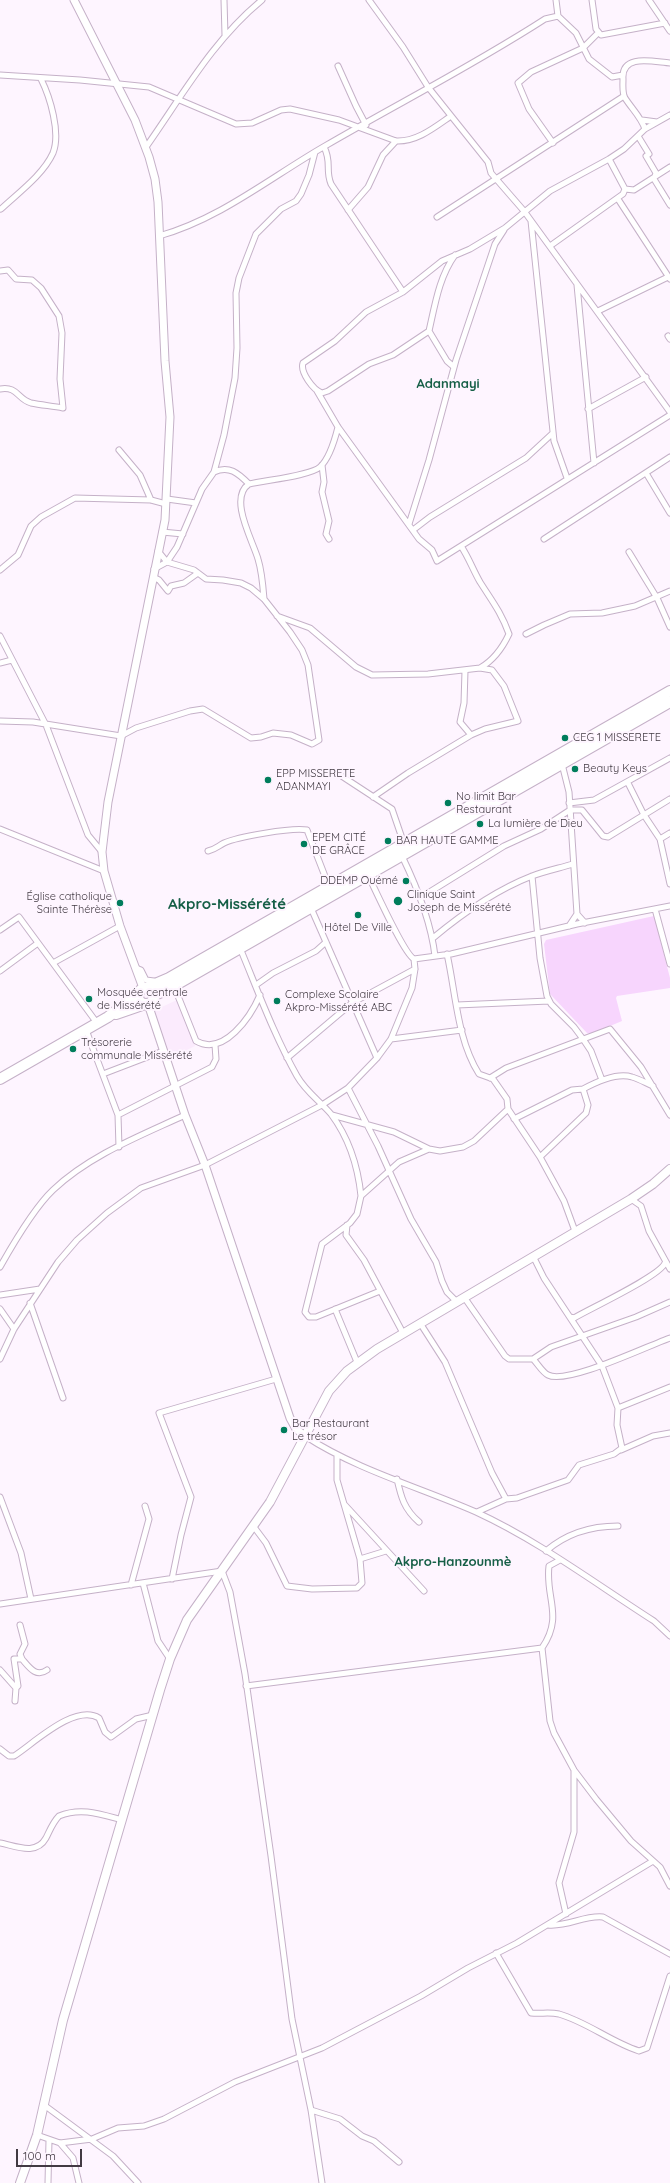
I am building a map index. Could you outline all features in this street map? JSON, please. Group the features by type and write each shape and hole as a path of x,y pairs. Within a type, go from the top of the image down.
{"highway":[{"path":"147,1004 139,1001 146,991 174,986 311,908 404,843 670,691"},
{"path":"0,1079 108,1017 146,991 175,974 342,885 368,875 670,702"},
{"path":"108,1017 147,1004 154,999 146,991"}],"main road":[{"path":"74,0 118,84 146,147 155,179 161,301 170,417 166,501 162,532 108,802 102,852 104,871 120,926 146,991"},
{"path":"147,1004 185,1115 206,1165 292,1424 305,1436"},
{"path":"20,2183 37,2135 63,2020 170,1659 187,1620 254,1527 270,1502 329,1391 357,1362 456,1301 631,1199 653,1184 670,1169"}],"street":[{"path":"224,0 225,35"},
{"path":"146,147 200,68 225,35 245,14 262,0"},
{"path":"369,0 403,47 428,87 485,158 491,173 498,179 524,211 670,412"},
{"path":"556,0 558,16 576,33 589,59 612,77 623,75"},
{"path":"592,0 598,33"},
{"path":"649,0 670,31"},
{"path":"159,236 179,230 218,212 315,152 453,74 545,19 558,16"},
{"path":"598,33 604,35 665,23"},
{"path":"553,143 529,109 518,83 531,72 583,48 598,33"},
{"path":"645,129 642,120 624,96 624,68 634,61 670,63"},
{"path":"338,66 365,124 370,131"},
{"path":"0,75 41,79 80,80 149,87 236,124 252,122 286,109 339,120 396,142 406,142 419,136 452,116"},
{"path":"1,209 45,165 55,146 52,105 41,79"},
{"path":"437,217 498,179 624,96"},
{"path":"670,117 645,129 609,159 550,191 505,228 470,249 442,261 403,292 366,312 335,340 303,363 301,367 317,391 338,428 413,530 432,550 437,561 567,478 594,463 670,415"},
{"path":"642,120 658,122"},
{"path":"638,136 649,154 646,156 656,173 654,179"},
{"path":"348,210 368,187 383,155 396,142"},
{"path":"324,147 330,159 329,178 348,210 403,292"},
{"path":"154,568 167,562 183,534 202,489 214,472 224,435 235,378 237,348 236,293 239,278 256,234 281,209 296,201 301,194 309,175 315,152"},
{"path":"609,159 625,189"},
{"path":"625,189 634,190 654,179 670,167"},
{"path":"654,179 670,204"},
{"path":"550,246 618,199 623,194 625,189"},
{"path":"598,311 669,278 618,199"},
{"path":"530,220 554,441 567,478"},
{"path":"409,524 429,460 454,367 495,244 505,228"},
{"path":"454,367 447,361 429,331 437,295 449,263 455,256"},
{"path":"0,271 8,270 16,279 32,280 52,301 59,316 62,333 60,379 63,408 32,403 26,401 13,390 0,389"},
{"path":"577,284 594,463"},
{"path":"317,391 322,393 328,391 369,364 393,355 429,331"},
{"path":"588,408 646,377"},
{"path":"329,539 326,534 329,521 322,492 324,482 322,466 338,428"},
{"path":"413,530 526,458 553,433"},
{"path":"119,450 140,475 151,500"},
{"path":"544,539 670,458"},
{"path":"264,599 263,582 258,559 242,515 241,495 244,487 249,484 305,474 322,466"},
{"path":"214,472 221,469 232,470 249,484"},
{"path":"646,473 670,513"},
{"path":"0,570 18,555 31,526 41,517 65,502 75,498 89,497 111,500 151,500 196,503"},
{"path":"162,532 183,534"},
{"path":"277,616 310,628 356,667 372,675 428,674 465,671 480,668 489,663 502,649 509,634 502,614 480,582 471,560 461,546"},
{"path":"0,721 46,725 121,736 136,728 190,711 203,710 251,738 261,737 273,733 292,735 312,744 319,740 308,665 302,650 264,599 251,588 241,583 206,579 198,573 167,562 158,551"},
{"path":"629,552 657,598 670,627"},
{"path":"153,577 159,580 168,591 171,586 184,583 198,573"},
{"path":"526,634 544,624 570,614 602,613 657,598 670,591"},
{"path":"0,636 46,725 88,835 102,852"},
{"path":"0,664 12,660"},
{"path":"373,797 408,773 471,735 485,729 515,723 519,720 497,675 492,670 480,668"},
{"path":"465,671 464,703 460,722 471,735"},
{"path":"136,968 141,970 146,980 155,981 404,843 670,688"},
{"path":"569,803 594,800 628,783 670,758"},
{"path":"562,764 570,810 577,914 569,926"},
{"path":"337,773 392,808 404,843"},
{"path":"628,783 644,814 660,839 668,867 670,884"},
{"path":"420,898 504,846 541,829 570,810 582,810 605,837 670,799"},
{"path":"208,851 218,849 225,843 261,835 292,829 307,830 328,884"},
{"path":"0,830 104,871"},
{"path":"660,839 670,833"},
{"path":"401,855 420,898 433,938 435,956"},
{"path":"433,938 457,918 484,900 532,876 573,864"},
{"path":"0,1360 14,1329 58,1262 77,1240 107,1213 141,1188 206,1165 322,1105 348,1088 377,1058 390,1039 412,988 415,969 414,959 410,956 397,933 368,875"},
{"path":"532,876 532,892 539,934 540,958 549,1001 574,1026 583,1039 591,1051 602,1080"},
{"path":"414,959 447,954 569,926 670,906"},
{"path":"311,908 377,1058"},
{"path":"655,909 670,964"},
{"path":"577,914 586,923"},
{"path":"0,930 19,917 97,1023"},
{"path":"53,963 120,926"},
{"path":"256,985 273,973 316,951 326,942"},
{"path":"0,971 38,943"},
{"path":"240,948 287,1058 305,1089 332,1115 349,1146 361,1196 357,1214 347,1225 322,1244 305,1312 306,1315 312,1318 380,1291"},
{"path":"447,954 462,1030 478,1073 490,1078 507,1099 508,1109 540,1157 564,1201 575,1232"},
{"path":"287,1058 352,1002 415,969"},
{"path":"174,986 196,1041 208,1046 215,1045 233,1034 247,1019 260,995"},
{"path":"456,1005 549,1001"},
{"path":"86,1030 118,1115 119,1147"},
{"path":"390,1039 462,1030"},
{"path":"490,1078 506,1068 610,1030 654,1087 670,1115"},
{"path":"118,1115 212,1067 216,1059 215,1045"},
{"path":"103,1074 163,1050"},
{"path":"514,1119 572,1090 583,1089 602,1080 624,1076 633,1077 654,1087"},
{"path":"348,1088 389,1170 410,1219 436,1262 444,1286 456,1301"},
{"path":"540,1157 586,1113 588,1105 583,1089"},
{"path":"332,1115 394,1132 429,1149 440,1152 463,1147 474,1141 508,1109"},
{"path":"0,1267 11,1246 52,1190 87,1163 185,1115"},
{"path":"361,1196 389,1170 404,1159 429,1149"},
{"path":"631,1199 641,1206 649,1232 669,1269 662,1269"},
{"path":"346,1235 347,1225"},
{"path":"336,1232 346,1235 364,1260 403,1333"},
{"path":"533,1256 602,1366 618,1408 617,1425 621,1450"},
{"path":"572,1319 662,1269 666,1263"},
{"path":"0,1295 40,1289"},
{"path":"464,1297 505,1356 509,1359 533,1360 551,1347 670,1302"},
{"path":"30,1303 63,1398"},
{"path":"0,1309 14,1329"},
{"path":"335,1309 357,1362"},
{"path":"420,1323 445,1362 490,1467 506,1499"},
{"path":"533,1360 546,1374 563,1377 602,1366 670,1338"},
{"path":"172,1579 182,1527 191,1497 159,1413 276,1379"},
{"path":"618,1408 670,1387"},
{"path":"477,1512 506,1499 517,1498 568,1480 579,1465 614,1454 653,1436 670,1433"},
{"path":"305,1436 337,1456 477,1512 519,1534 654,1621 670,1636"},
{"path":"254,1527 266,1543 275,1559 276,1567 287,1586 312,1589 357,1588 361,1586 360,1559 355,1536 337,1480 337,1456"},
{"path":"397,1479 404,1504 409,1513 419,1522"},
{"path":"0,1496 21,1553 31,1599"},
{"path":"344,1504 424,1592"},
{"path":"132,1585 149,1519 145,1506"},
{"path":"546,1551 557,1542 585,1530 601,1526 618,1526"},
{"path":"360,1559 386,1551"},
{"path":"560,1560 549,1566 553,1620 550,1635 542,1648 550,1721 574,1770 631,1841 660,1867 670,1886"},
{"path":"0,1604 172,1579 222,1570 230,1592 246,1686 272,1856 292,2018 311,2110 322,2183"},
{"path":"143,1583 158,1641 170,1659"},
{"path":"20,1625 25,1644 20,1654 22,1659 37,1673 42,1674 47,1670"},
{"path":"246,1686 542,1648"},
{"path":"15,1701 16,1688 18,1686 14,1659 22,1659"},
{"path":"0,1670 16,1688"},
{"path":"0,1750 9,1756 14,1756 47,1731 63,1723 89,1714 100,1718 107,1735 111,1737 136,1719 153,1715"},
{"path":"566,1914 559,1883 574,1832 574,1770"},
{"path":"0,1843 30,1849 37,1847 43,1843 59,1816 76,1811 91,1812 122,1820"},
{"path":"60,2144 92,2139 118,2128 144,2126 164,2119 235,2082 322,2048 414,2000 548,1925 653,1861"},
{"path":"548,1925 559,1926 595,1916 604,1917 670,1954"},
{"path":"496,1953 531,2013 546,2012 559,2014 593,2028 639,2051 647,2048 670,1976"},
{"path":"44,2104 113,2156 138,2183"},
{"path":"311,2110 340,2119 365,2137 374,2141 399,2162"},
{"path":"37,2135 60,2144 73,2158 79,2183"},
{"path":"48,2183 49,2140"}],"shaded area":[{"path":"654,916 670,978 670,988 617,996 616,998 622,1021 591,1034 587,1033 550,994 544,944 546,940"},
{"path":"177,1000 195,1046 169,1059 153,1011"}],"place":[{"name":"CEG 1 MISSERETE","path":"565,738"},
{"name":"Beauty Keys","path":"575,769"},
{"name":"EPP MISSERETE ADANMAYI","path":"268,780"},
{"name":"No limit Bar Restaurant","path":"448,803"},
{"name":"La lumière de Dieu","path":"480,824"},
{"name":"BAR HAUTE GAMME","path":"388,841"},
{"name":"EPEM CITÉ DE GRÂCE","path":"304,844"},
{"name":"DDEMP Ouémé","path":"406,881"},
{"name":"Clinique Saint Joseph de Missérété","path":"398,901"},
{"name":"Église catholique Sainte Thérèse","path":"120,903"},
{"name":"Hôtel De Ville","path":"358,915"},
{"name":"Mosquée centrale de Missérété","path":"89,999"},
{"name":"Complexe Scolaire Akpro-Missérété ABC","path":"277,1001"},
{"name":"Trésorerie communale Missérété","path":"73,1049"},
{"name":"Bar Restaurant Le trésor","path":"284,1430"}],"district":[{"name":"Adanmayi","path":"448,384"},
{"name":"Akpro-Missérété","path":"227,904"},
{"name":"Akpro-Hanzounmè","path":"453,1562"}]}
